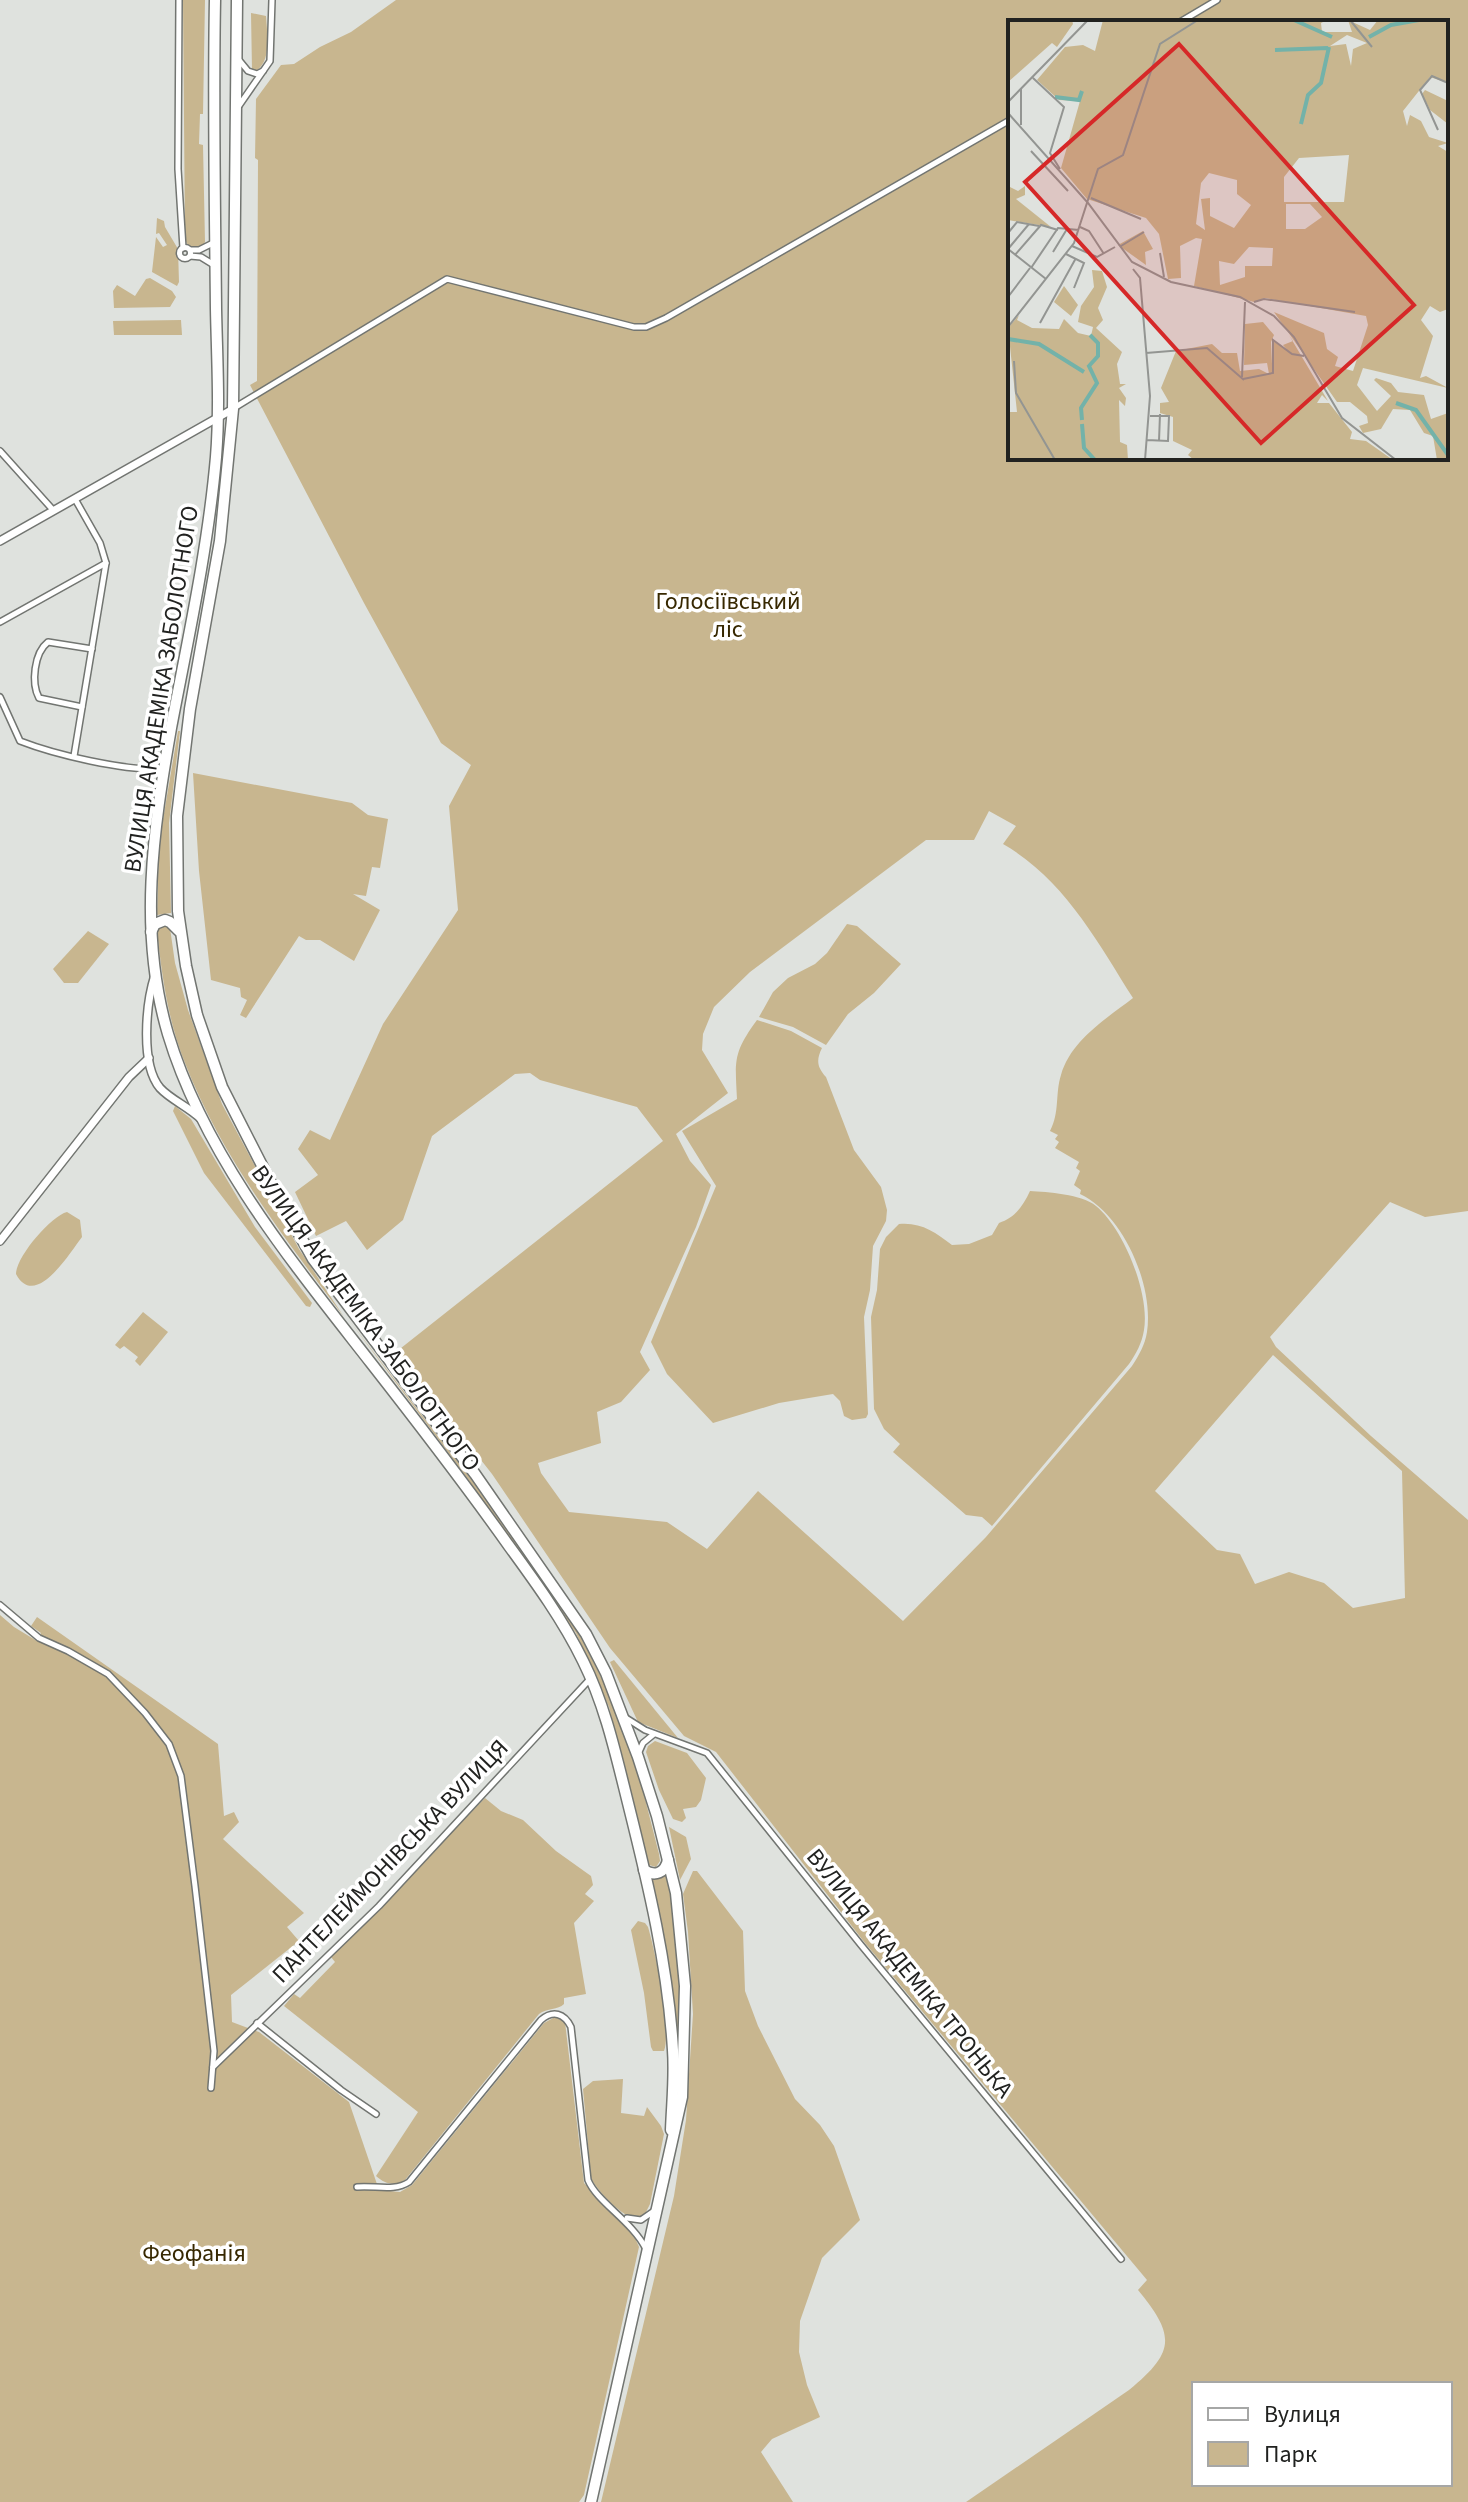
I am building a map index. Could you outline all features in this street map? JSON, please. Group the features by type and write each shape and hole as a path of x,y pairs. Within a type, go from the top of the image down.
{"highway":[{"name":"ВУЛИЦЯ АКАДЕМІКА ЗАБОЛОТНОГО","path":"215,0 217,419 211,500 151,855 151,932 163,1014 174,1051 208,1127 245,1190 289,1255 449,1465 553,1609 591,1678 619,1767 644,1870 671,2021 674,2075 672,2144"},
{"name":"ВУЛИЦЯ АКАДЕМІКА ЗАБОЛОТНОГО","path":"237,0 233,409 220,541 179,788 176,866 180,932 194,1001 212,1061 245,1135 292,1223 337,1294 468,1465 566,1601 606,1673 638,1757 668,1860 683,1945 682,2097 591,2502"},
{"path":"151,932 155,924 165,920 180,932"},
{"path":"644,1870 659,1873 664,1870 668,1860"}],"street":[{"path":"179,0 178,169 189,257"},
{"path":"236,111 267,68 271,56 272,0"},
{"path":"1183,20 1217,0"},
{"path":"236,56 248,71 254,73 267,68"},
{"path":"0,541 217,419 447,279 596,319 646,327 1008,121"},
{"path":"216,242 199,250 186,248 180,252 181,257 201,257 216,266"},
{"path":"0,451 54,511"},
{"path":"74,756 106,563 100,543 75,499"},
{"path":"0,622 106,563"},
{"path":"82,707 39,698 35,689 36,672 40,649 48,642 92,649"},
{"path":"0,697 20,741 48,752 149,769 164,768"},
{"path":"156,973 148,1006 149,1058 159,1086 188,1107 208,1127"},
{"path":"0,1241 129,1077 149,1058"},
{"path":"0,1605 39,1638 108,1674 169,1744 181,1776 214,2051 211,2088"},
{"name":"ПАНТЕЛЕЙМОНІВСЬКА ВУЛИЦЯ","path":"213,2067 379,1906 591,1678"},
{"name":"ВУЛИЦЯ АКАДЕМІКА ТРОНЬКА","path":"622,1714 638,1727 707,1753 1121,2259"},
{"path":"638,1757 643,1743 654,1734"},
{"path":"357,2187 396,2188 409,2182 541,2020 554,2014 567,2019 571,2027 588,2180 594,2191 638,2234 648,2253"},
{"path":"257,2023 376,2114"},
{"path":"619,2214 636,2221 646,2218 659,2207"}],"green space":[{"path":"183,0 205,0 203,114 200,114 199,144 203,145 205,242 202,247 189,247 185,240"},
{"name":"Голосіївський ліс","path":"396,0 1468,0 1468,1211 1425,1217 1390,1202 1270,1337 1276,1347 1371,1436 1468,1520 1468,2502 966,2502 1129,2390 1155,2365 1165,2343 1164,2332 1138,2290 1147,2280 865,1943 716,1752 684,1736 610,1648 492,1474 396,1352 663,1141 637,1107 540,1080 530,1073 515,1074 432,1136 403,1220 367,1250 346,1221 316,1236 295,1192 318,1175 298,1149 310,1130 330,1140 383,1024 458,910 449,806 471,765 441,743 250,385 257,381 256,99 281,65 294,64 351,32","holes":["989,811 1016,826 1003,844 1025,858 1061,893 1092,933 1133,998 1091,1031 1073,1051 1061,1075 1050,1131 1058,1135 1055,1139 1059,1142 1055,1148 1079,1162 1076,1168 1080,1171 1074,1185 1081,1190 1080,1194 1110,1217 1122,1234 1140,1273 1148,1313 1146,1337 1137,1358 986,1537 903,1621 758,1491 707,1549 667,1522 569,1512 541,1473 538,1463 601,1443 597,1412 621,1402 650,1370 640,1352 696,1227 711,1185 690,1161 676,1134 728,1093 702,1050 703,1034 714,1007 750,972 926,840 974,840","1273,1355 1402,1471 1405,1598 1353,1608 1324,1583 1289,1572 1255,1584 1240,1554 1217,1550 1155,1491"]},
{"path":"251,13 266,16 266,54 256,71 252,70"},
{"path":"157,218 164,221 178,249 177,286 152,272 156,237 163,247 167,245 159,233 156,234"},
{"path":"150,278 172,291 176,297 170,307 114,308 113,291 117,285 135,296 146,279"},
{"path":"181,320 182,335 114,335 113,321"},
{"path":"178,731 169,823 171,913 157,915 159,843"},
{"path":"193,773 352,803 368,815 388,819 380,868 372,867 366,896 353,894 380,910 354,961 320,940 306,940 299,936 246,1018 240,1015 247,1000 241,997 240,988 211,980 199,871"},
{"path":"166,924 170,928 175,963 188,1010 222,1104 299,1249 344,1317 235,1163 200,1097 179,1047 166,998 157,931 159,926"},
{"path":"847,924 857,926 901,964 874,993 848,1014 826,1045 793,1027 759,1017 773,992 788,978 815,964 827,953"},
{"path":"88,931 109,944 78,983 64,983 53,969"},
{"path":"757,1020 791,1031 822,1048 819,1067 826,1077 854,1150 881,1187 887,1210 886,1221 873,1246 870,1290 864,1317 866,1418 852,1420 844,1416 840,1401 833,1394 779,1403 713,1423 667,1374 651,1342 716,1186 682,1131 737,1099 737,1057"},
{"path":"175,1106 191,1119 255,1227 312,1303 310,1307 306,1306 204,1173 173,1111"},
{"path":"1030,1191 1082,1199 1106,1216 1125,1246 1139,1281 1145,1315 1144,1330 1129,1364 992,1526 982,1517 966,1515 893,1452 900,1444 884,1429 874,1409 871,1317 877,1290 880,1249 886,1237 899,1224 927,1229 952,1245 969,1244 992,1235 999,1223 1018,1211"},
{"path":"67,1212 80,1220 82,1237 60,1266 42,1283 32,1286 24,1283 16,1274 28,1248 52,1221"},
{"path":"143,1312 168,1332 140,1366 135,1361 138,1357 124,1346 120,1349 115,1345"},
{"path":"349,1320 470,1478 578,1632 623,1730 659,1854 660,1861 656,1867 649,1865 609,1707 576,1633 468,1479"},
{"name":"Феофанія","path":"0,1615 37,1641 41,1633 31,1626 37,1617 218,1744 224,1816 234,1812 239,1822 223,1839 304,1913 287,1927 299,1941 231,1995 232,2022 259,2032 349,2102 379,2190 400,2192 412,2185 544,2023 555,2017 565,2022 584,2183 633,2233 639,2247 584,2495 579,2502 0,2502"},
{"path":"614,1660 678,1738 638,1722 610,1662"},
{"path":"655,1741 687,1753 706,1778 701,1800 696,1807 683,1809 686,1818 682,1822 673,1819 646,1752"},
{"path":"485,1798 501,1811 523,1820 556,1851 591,1876 593,1885 585,1894 594,1901 574,1923 586,1994 564,1998 562,2006 539,2014 405,2180 390,2184 376,2176 418,2112 284,2006 294,1994 300,1998 335,1962 331,1957"},
{"path":"669,1827 686,1837 691,1859 680,1880"},
{"path":"693,1871 697,1871 743,1931 745,1991 758,2026 795,2099 820,2125 834,2146 860,2220 822,2258 800,2321 799,2352 807,2385 820,2417 772,2439 761,2452 793,2502 601,2502 674,2196 686,2120 693,2014 683,1894"},
{"path":"669,1874 681,1994 679,2093 651,1879"},
{"path":"638,1921 648,1927 658,1971 666,2026 664,2051 653,2051 651,2047 631,1930"},
{"path":"623,2079 621,2113 644,2116 647,2107 664,2134 650,2204 645,2214 637,2219 624,2214 611,2203 591,2178 583,2089 593,2081"}]}
